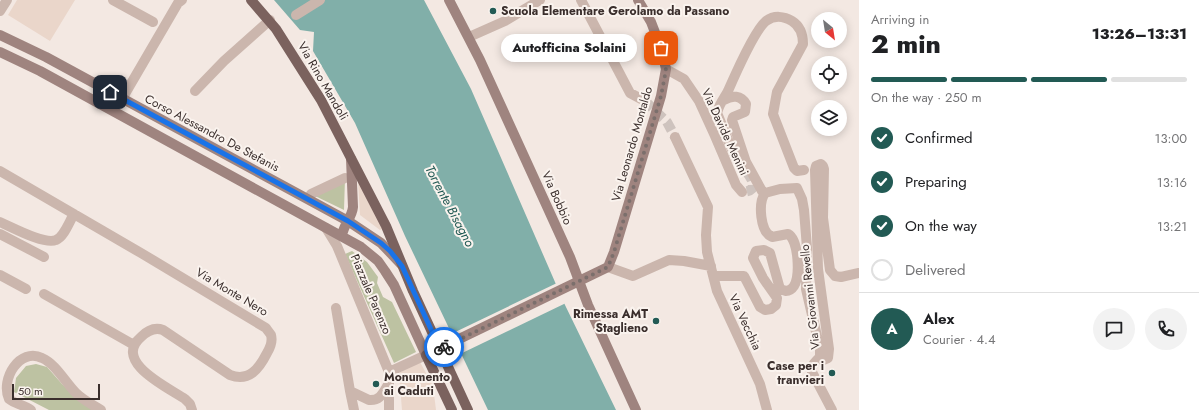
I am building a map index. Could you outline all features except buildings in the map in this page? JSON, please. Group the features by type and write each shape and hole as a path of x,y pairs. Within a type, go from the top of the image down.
{"main road":[{"name":"Via Rino Mandoli","path":"251,0 270,20 320,100 386,226 402,266"},
{"name":"Via Bobbio","path":"449,0 469,37 570,257 579,281 636,410"},
{"name":"Via Leonardo Montaldo","path":"608,267 614,252 661,96 666,70 661,48 651,22 638,0"},
{"name":"Corso Alessandro De Stefanis","path":"0,35 46,56 122,99 348,221 381,243 390,251 402,266"},
{"path":"0,52 40,71 342,236 378,261 394,285 450,408"},
{"name":"Via Rino Mandoli","path":"342,236 342,232 352,213 353,207 353,179 350,156"},
{"path":"402,266 430,327 443,347 468,410"},
{"path":"426,355 608,267"}],"street":[{"path":"0,11 7,0"},
{"path":"113,0 153,22"},
{"path":"122,99 167,21 178,3 182,0"},
{"path":"296,15 320,0"},
{"path":"469,37 505,21 540,0"},
{"path":"581,0 630,93 645,100"},
{"name":"Via Davide Menini","path":"737,160 717,113 750,45 761,26 766,21 777,17 784,17 797,25 803,38 803,44 777,92 773,114 794,168 797,171 804,170"},
{"path":"196,91 224,61 270,20"},
{"name":"Via Davide Menini","path":"666,70 684,79 699,101 736,185 742,192"},
{"name":"Via Davide Menini","path":"724,100 735,96 742,99 746,104 745,112 732,120 746,162 762,191 765,193"},
{"name":"Via Vecchia","path":"675,137 708,207 706,235 707,252 717,291 760,384 767,410"},
{"name":"Via Giovanni Revello","path":"713,271 744,276 760,307 764,310 776,305 777,298 763,278 753,258 756,251 764,250 770,253 780,289 786,291 794,286 797,268 795,242 792,236 788,234 772,237 767,233 762,219 763,197 765,193 780,189 795,188 799,191 804,210 807,248 806,289 820,349 820,357 823,360 828,358 830,349 818,269 815,202 815,170 818,165 821,164 824,167 823,218 830,270 835,276 841,277 859,273"},
{"name":"Via Monte Nero","path":"0,171 266,328 271,335 272,344 260,367 250,375 237,377 230,375 163,330 154,329 149,331 138,339 134,345"},
{"path":"311,194 345,178"},
{"path":"0,222 50,241 57,240 62,236 74,214"},
{"name":"Piazzale Parenzo","path":"326,228 337,246 389,372 389,410"},
{"path":"0,234 44,257"},
{"path":"342,236 342,258"},
{"path":"608,267 633,276 669,260 684,261 713,271"},
{"path":"0,275 26,289"},
{"path":"44,294 134,345 133,355 142,371 185,399 190,404 192,410"},
{"path":"336,308 354,410"},
{"path":"31,410 9,398 4,381 8,368 13,363 19,359 31,355 43,358 48,362 77,394 98,409"},
{"path":"389,372 426,355"},
{"path":"820,357 814,363 812,372 832,410"},
{"path":"350,390 369,400 373,400 379,398 388,385"}],"green space":[{"path":"345,178 344,210 311,194"},
{"path":"352,251 367,262 378,277 377,283 383,297 392,302 416,352 394,363 345,254"},
{"path":"36,364 47,367 62,384 93,410 49,410 14,392 16,378 26,366"}],"shaded area":[{"path":"17,0 75,0 50,41 8,15"},
{"path":"358,181 382,229 380,230 360,215"},
{"path":"420,362 433,386 436,410 402,410 399,373"}],"water":[{"name":"Torrente Bisagno","path":"274,0 424,0 471,89 565,305 616,410 488,410 405,236 355,123 313,51 314,32 300,30"}],"pier":[{"path":"557,283 566,303 458,355 449,335"}],"tunnel":[{"path":"645,101 667,122 675,137"},
{"path":"737,160 748,173 753,184 753,188 749,191 742,192"}],"way so far":[{"path":"444,347 608,267 614,252 661,96 666,70 661,48"}],"place":[{"name":"Scuola Elementare Gerolamo da Passano","path":"493,11"},
{"name":"Autofficina Solaini","path":"661,48"},
{"name":"Rimessa AMT Staglieno","path":"656,321"},
{"name":"Case per i tranvieri","path":"832,373"},
{"name":"Monumento ai Caduti","path":"376,384"}],"route":[{"path":"110,92 348,221 381,243 390,251 402,266 440,349 444,347"}]}
